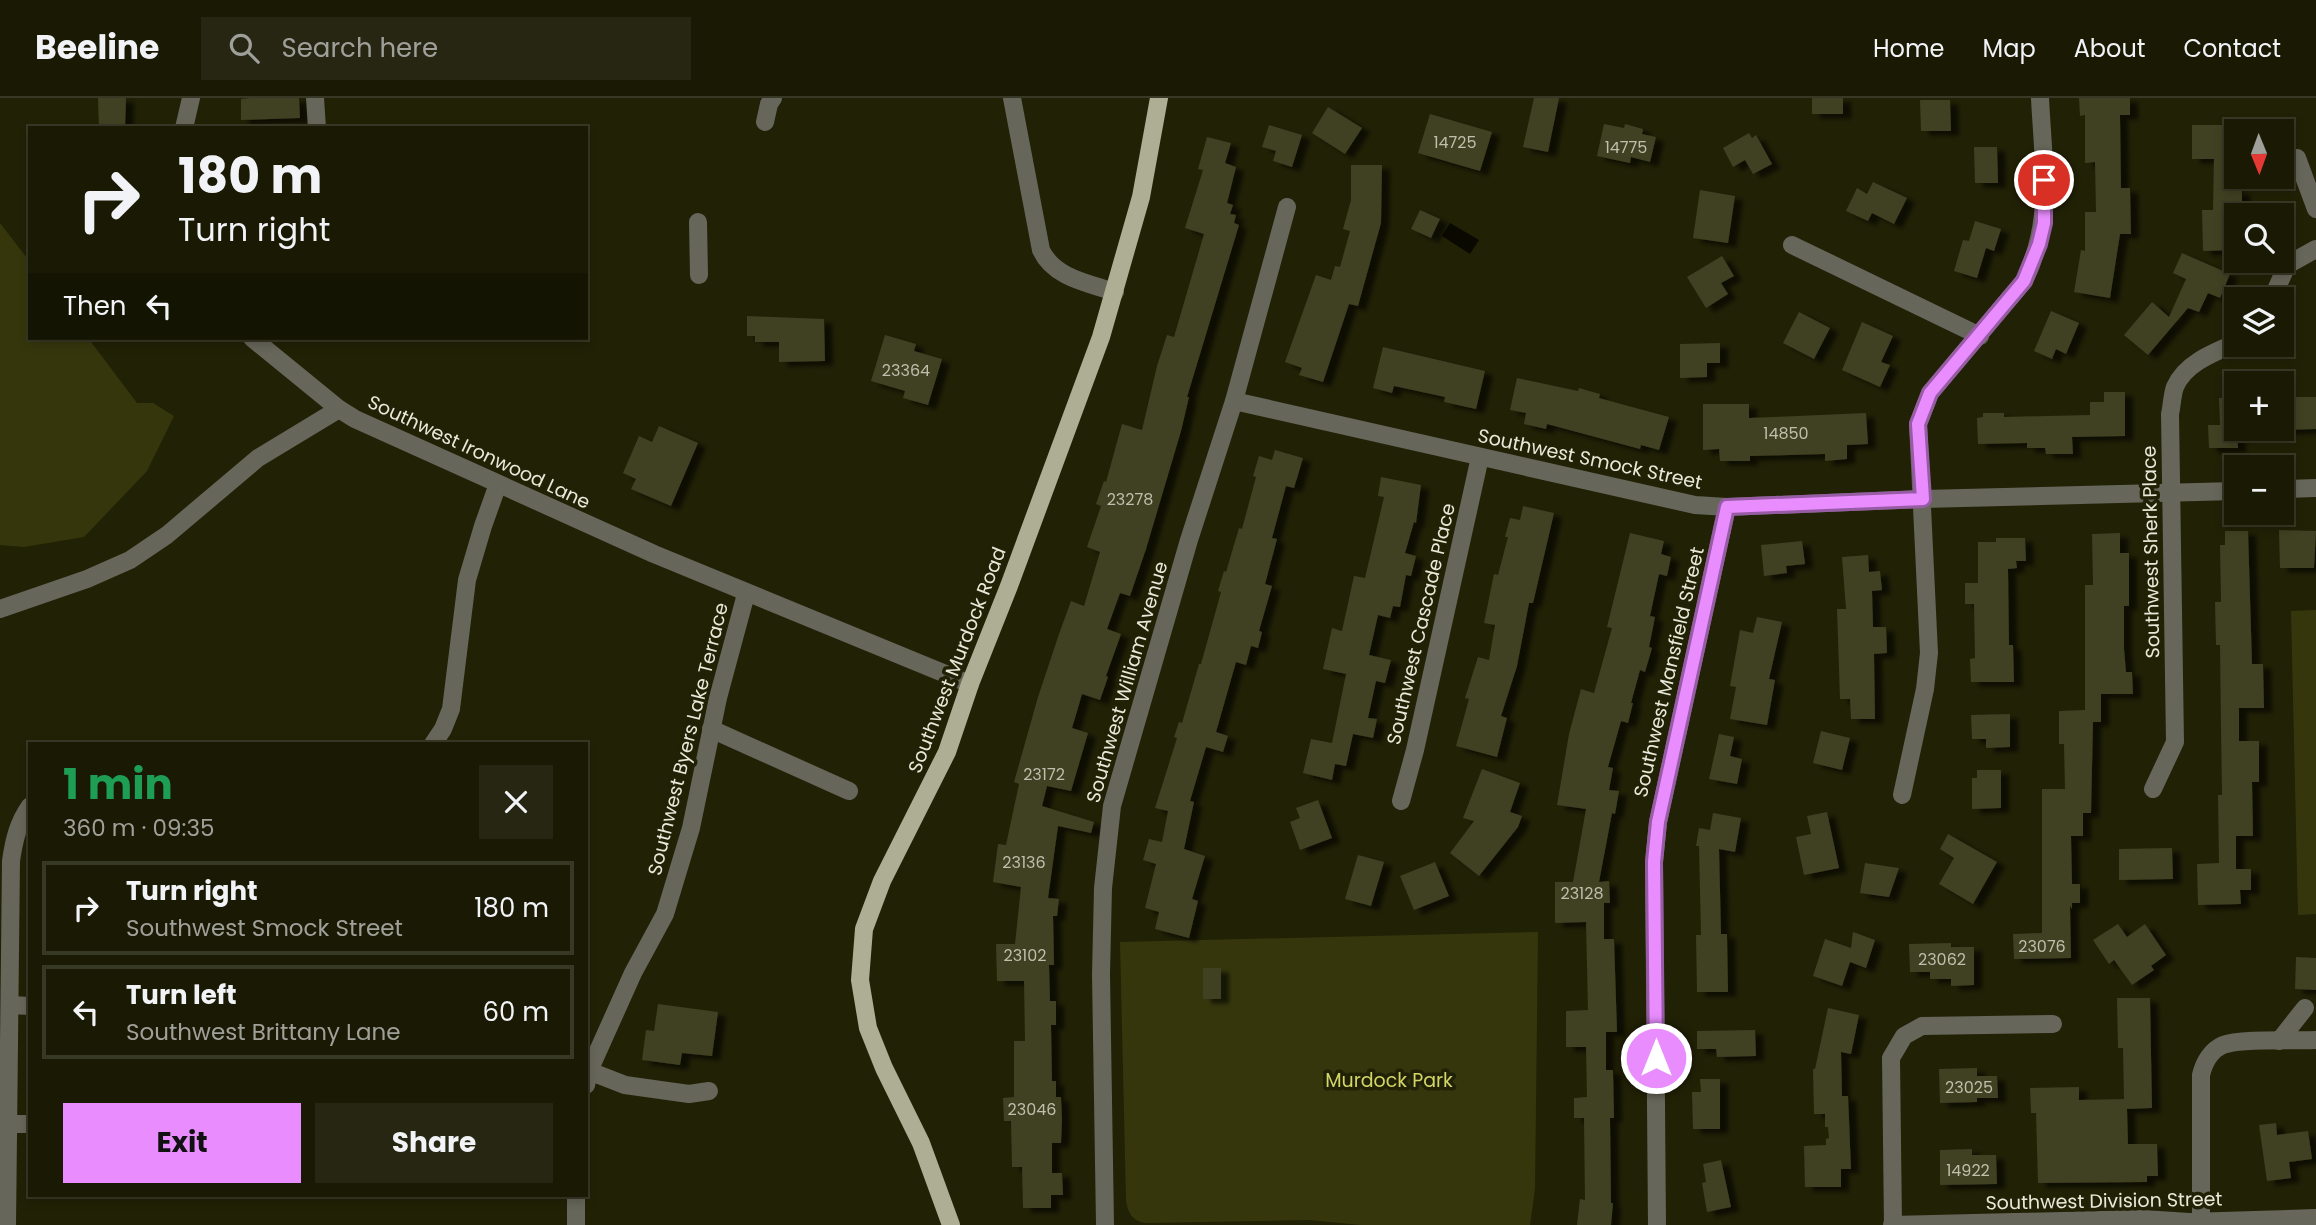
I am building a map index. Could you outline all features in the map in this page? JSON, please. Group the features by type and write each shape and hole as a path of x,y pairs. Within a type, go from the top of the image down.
{"main road":[{"name":"Southwest Murdock Road","path":"951,1225 921,1143 884,1068 868,1028 861,997 859,967 864,929 871,905 947,752 1101,337 1141,197 1159,98"}],"street":[{"path":"184,126 191,98"},
{"path":"316,98 317,126"},
{"path":"765,122 773,98"},
{"path":"1012,98 1041,250 1046,262 1068,276 1115,292"},
{"path":"1902,796 1925,689 1928,653 1918,424 1930,393 2024,281 2039,244 2044,207 2040,98"},
{"path":"2297,158 2316,209"},
{"name":"Southwest William Avenue","path":"1105,1225 1101,962 1103,888 1112,806 1189,540 1234,401 1287,207"},
{"path":"698,222 699,275"},
{"path":"1792,244 1980,336"},
{"path":"2277,287 2287,265 2316,249"},
{"path":"255,340 339,409"},
{"name":"Southwest Sherk Place","path":"2153,789 2175,742 2170,414 2175,386 2191,366 2224,349"},
{"name":"Southwest Smock Street","path":"1234,401 1695,505 1727,507 2224,491"},
{"name":"Southwest Ironwood Lane","path":"0,609 87,579 130,560 167,535 257,458 339,409 498,484 746,594 970,684"},
{"name":"Southwest Cascade Place","path":"1401,801 1415,750 1480,457"},
{"path":"434,742 443,729 450,709 467,580 498,484"},
{"path":"2294,489 2316,488"},
{"name":"Southwest Mansfield Street","path":"1657,1225 1654,862 1658,822 1727,507"},
{"name":"Southwest Byers Lake Terrace","path":"588,1078 633,973 664,914 691,828 711,729 746,594"},
{"path":"711,729 849,791"},
{"path":"7,1225 11,860 15,836 28,809"},
{"path":"10,1005 28,1006"},
{"path":"2278,1041 2305,1008"},
{"path":"1892,1225 1891,1058 1904,1036 1922,1026 2053,1024"},
{"path":"2202,1222 2201,1075 2204,1062 2222,1045 2316,1040"},
{"path":"588,1078 689,1094 709,1091"},
{"path":"9,1124 28,1124"},
{"path":"576,1197 576,1225"},
{"name":"Southwest Division Street","path":"1892,1225 2143,1220 2202,1222 2316,1218"}],"green space":[{"path":"0,223 28,259 28,340 90,340 137,403 153,403 174,416 147,471 84,537 24,547 0,545"},
{"path":"2316,610 2316,914 2298,915 2291,611"},
{"name":"Murdock Park","path":"1538,932 1535,1189 1530,1225 1361,1225 1309,1220 1146,1223 1132,1216 1126,1200 1120,942"}],"shaded area":[{"path":"1450,223 1479,240 1470,254 1442,236"}],"building":[{"path":"98,98 126,98 125,126 99,126"},
{"path":"299,98 300,118 241,120 241,99"},
{"path":"1534,98 1559,98 1548,152 1523,147"},
{"path":"1812,98 1843,98 1843,114 1812,114"},
{"path":"2079,98 2130,98 2130,115 2120,115 2121,188 2130,188 2131,234 2120,234 2110,298 2074,292 2081,250 2085,251 2085,212 2096,212 2095,162 2085,163 2085,115 2080,116"},
{"path":"1920,100 1950,100 1951,131 1921,131"},
{"path":"1328,107 1362,128 1345,154 1312,133"},
{"path":"1430,114 1492,132 1480,171 1418,153"},
{"path":"1604,124 1624,128 1625,124 1643,129 1642,134 1656,137 1650,162 1631,157 1630,163 1597,156"},
{"path":"1269,125 1302,135 1292,167 1273,161 1276,151 1262,147"},
{"path":"2192,125 2224,125 2224,189 2242,190 2242,203 2224,203 2224,250 2203,251 2202,210 2213,210 2214,159 2192,159"},
{"path":"1749,133 1752,138 1756,135 1772,164 1753,174 1745,160 1733,167 1723,148"},
{"path":"1207,137 1231,143 1225,163 1236,167 1227,203 1233,205 1230,214 1236,215 1234,223 1239,225 1187,397 1181,431 1146,549 1130,596 1120,593 1107,629 1121,634 1106,676 1108,677 1100,700 1082,694 1072,728 1088,733 1071,791 1047,786 1042,806 1094,822 1091,833 1058,826 1048,898 1059,899 1057,916 1053,916 1054,965 1049,965 1050,1001 1056,1001 1056,1025 1051,1025 1052,1081 1056,1081 1056,1097 1061,1097 1062,1120 1061,1143 1052,1143 1052,1173 1062,1173 1063,1195 1051,1195 1051,1208 1023,1208 1022,1167 1012,1167 1011,1121 1004,1121 1003,1098 1014,1097 1014,1041 1025,1041 1024,981 997,981 996,944 1015,944 1021,887 993,882 998,844 1006,845 1019,784 1014,782 1059,634 1071,601 1084,606 1100,552 1087,547 1101,506 1096,504 1104,481 1106,482 1122,424 1142,430 1167,335 1174,337 1204,234 1185,228 1203,170 1198,169"},
{"path":"1974,147 1997,147 1998,183 1975,183"},
{"path":"1351,165 1382,165 1381,223 1358,306 1349,304 1323,382 1299,375 1302,368 1285,362 1316,275 1331,280 1335,266 1340,267 1350,231 1343,229 1351,200"},
{"path":"1873,182 1907,198 1894,224 1872,213 1868,221 1846,211 1857,188 1867,194"},
{"path":"1700,190 1735,196 1728,243 1693,238"},
{"path":"1420,210 1440,219 1431,238 1411,229"},
{"path":"1975,221 2001,229 1994,251 1986,248 1977,278 1954,271 1963,240 1969,241"},
{"path":"2182,253 2230,274 2220,298 2208,293 2199,312 2188,308 2148,355 2124,335 2152,302 2169,317 2186,279 2173,273"},
{"path":"1722,256 1734,276 1721,283 1728,294 1706,308 1687,277"},
{"path":"2051,311 2079,323 2066,354 2056,349 2052,359 2034,351"},
{"path":"1799,312 1830,328 1814,359 1783,343"},
{"path":"747,316 824,319 825,361 779,362 779,342 755,342 755,336 747,336"},
{"path":"1862,322 1893,336 1881,362 1890,365 1880,387 1842,370"},
{"path":"885,335 916,344 914,351 942,359 928,405 903,398 905,391 871,381"},
{"path":"1720,343 1720,363 1707,363 1707,377 1680,378 1680,344"},
{"path":"1383,347 1485,371 1476,409 1444,402 1445,397 1394,386 1392,393 1373,388"},
{"path":"1517,378 1578,391 1579,388 1600,394 1599,398 1669,417 1659,450 1641,445 1640,449 1547,424 1546,429 1524,424 1526,413 1510,410"},
{"path":"2104,392 2125,392 2125,436 2072,437 2073,454 2046,454 2045,448 2027,448 2027,443 1978,444 1977,418 1983,417 1983,413 2004,413 2004,417 2090,415 2090,402 2104,402"},
{"path":"2294,397 2316,397 2316,429 2294,430"},
{"path":"2219,398 2224,398 2224,441 2238,441 2238,448 2209,448 2208,425 2220,425"},
{"path":"1703,404 1749,404 1749,418 1866,413 1868,444 1847,445 1847,459 1825,461 1825,454 1750,456 1750,461 1720,461 1719,449 1703,450"},
{"path":"659,426 698,443 671,506 631,489 636,479 623,473 639,436 652,442"},
{"path":"1275,450 1303,458 1294,488 1286,486 1272,538 1277,539 1265,584 1272,586 1259,631 1262,632 1258,648 1251,646 1246,665 1236,662 1216,732 1228,736 1223,752 1206,747 1190,801 1194,802 1184,849 1205,856 1192,899 1198,901 1189,938 1155,929 1159,912 1145,908 1156,864 1143,860 1149,839 1162,842 1168,811 1155,808 1177,738 1174,737 1179,722 1182,723 1201,664 1221,592 1218,591 1224,571 1226,572 1239,528 1242,529 1259,456 1272,460"},
{"path":"1381,477 1421,485 1416,523 1414,522 1405,553 1416,556 1411,576 1406,575 1400,607 1393,606 1390,618 1378,615 1369,655 1391,660 1385,683 1376,681 1368,718 1377,719 1373,738 1353,734 1346,766 1335,764 1332,780 1303,773 1311,739 1332,743 1346,674 1323,669 1332,628 1342,631 1354,576 1365,578 1384,497 1378,496"},
{"path":"1523,506 1554,513 1533,603 1529,603 1517,666 1501,716 1507,718 1497,757 1456,746 1469,699 1465,698 1478,657 1489,660 1495,625 1484,623 1494,574 1498,575 1510,518 1520,520"},
{"path":"2279,530 2316,531 2314,568 2280,568"},
{"path":"2225,531 2248,531 2252,664 2263,664 2264,708 2239,708 2239,741 2259,741 2259,782 2252,782 2253,836 2236,836 2236,869 2251,869 2251,890 2240,890 2241,904 2198,905 2197,864 2219,863 2218,795 2222,795 2220,645 2216,645 2215,602 2221,602 2220,545 2225,545"},
{"path":"1630,533 1664,541 1661,554 1671,557 1667,576 1659,574 1650,616 1655,617 1649,647 1652,648 1645,672 1640,670 1628,723 1621,721 1608,767 1613,768 1609,790 1619,791 1615,814 1612,813 1599,882 1609,881 1610,903 1604,903 1604,939 1614,939 1617,1032 1606,1032 1606,1070 1613,1070 1614,1118 1610,1118 1613,1203 1611,1225 1577,1225 1580,1199 1585,1200 1584,1118 1574,1118 1574,1098 1587,1097 1586,1047 1566,1047 1566,1011 1588,1010 1586,922 1555,923 1555,882 1573,882 1586,809 1557,805 1569,734 1581,689 1594,693 1612,628 1607,627"},
{"path":"2120,533 2120,553 2129,553 2129,606 2124,606 2124,649 2126,672 2132,672 2133,694 2101,694 2101,722 2093,722 2091,813 2083,813 2083,836 2071,836 2072,884 2080,884 2080,903 2072,903 2072,909 2070,906 2071,958 2014,959 2013,934 2042,933 2042,789 2065,789 2064,744 2059,744 2059,711 2085,710 2085,585 2093,585 2092,534"},
{"path":"1996,538 2025,538 2026,561 2016,561 2017,568 2008,569 2009,645 2013,645 2014,682 1971,682 1970,659 1975,658 1974,604 1965,604 1965,583 1978,583 1978,542 1996,542"},
{"path":"1802,541 1805,564 1786,566 1787,573 1764,576 1761,545"},
{"path":"1868,555 1869,572 1880,571 1882,590 1872,591 1873,627 1886,627 1887,653 1874,654 1875,719 1851,719 1850,699 1840,699 1837,609 1846,609 1842,557"},
{"path":"1757,617 1782,622 1769,679 1775,680 1767,725 1730,719 1736,687 1730,686 1740,630 1753,633"},
{"path":"2010,714 2010,747 1986,748 1986,739 1972,739 1971,715"},
{"path":"1821,731 1850,738 1842,770 1813,763"},
{"path":"1719,734 1734,737 1730,756 1742,759 1737,784 1709,779"},
{"path":"1482,769 1520,783 1510,812 1522,816 1518,827 1479,876 1450,853 1474,821 1463,818"},
{"path":"1977,770 2001,770 2001,808 1972,809 1972,778 1977,778"},
{"path":"1318,800 1332,838 1300,850 1290,822 1300,818 1296,808"},
{"path":"1827,812 1839,868 1804,875 1796,837 1811,834 1807,816"},
{"path":"1713,813 1741,818 1735,852 1719,849 1721,934 1727,934 1728,992 1697,992 1696,935 1701,935 1699,846 1696,846 1699,828 1710,830"},
{"path":"1948,834 1997,862 1973,904 1939,884 1954,858 1940,849"},
{"path":"2172,848 2173,879 2119,880 2119,849"},
{"path":"1358,855 1384,862 1371,906 1345,899"},
{"path":"1435,862 1449,896 1414,910 1400,876"},
{"path":"1865,863 1899,868 1889,897 1860,893"},
{"path":"2118,924 2127,937 2145,924 2166,955 2151,966 2154,970 2132,985 2114,960 2109,964 2093,940"},
{"path":"1853,932 1875,940 1866,968 1850,962 1842,986 1813,976 1825,939 1851,948"},
{"path":"1951,943 1951,947 1974,947 1974,985 1951,986 1951,979 1930,979 1930,972 1910,972 1909,944"},
{"path":"2296,957 2316,958 2316,990 2295,989"},
{"path":"1203,968 1221,968 1221,999 1203,999"},
{"path":"2117,998 2150,998 2152,1108 2127,1109 2128,1144 2157,1144 2158,1176 2147,1176 2147,1182 2038,1183 2036,1113 2031,1113 2030,1088 2079,1087 2079,1100 2124,1099 2123,1048 2118,1048"},
{"path":"658,1004 718,1012 712,1056 682,1053 680,1065 642,1060 646,1030 654,1031"},
{"path":"1828,1008 1859,1015 1851,1054 1841,1052 1842,1096 1848,1096 1851,1169 1841,1169 1841,1187 1805,1187 1804,1146 1826,1145 1826,1139 1829,1138 1828,1127 1825,1127 1825,1114 1814,1114 1813,1069"},
{"path":"1755,1030 1756,1056 1717,1057 1716,1049 1697,1049 1697,1031"},
{"path":"1977,1068 1977,1076 1997,1076 1998,1098 1977,1098 1977,1102 1940,1103 1939,1069"},
{"path":"1700,1079 1720,1079 1720,1129 1693,1129 1692,1092 1701,1092"},
{"path":"2276,1123 2277,1135 2308,1131 2312,1159 2289,1162 2291,1178 2267,1181 2259,1125"},
{"path":"1972,1149 1972,1155 1996,1155 1997,1184 1940,1185 1940,1150"},
{"path":"1721,1160 1731,1207 1707,1212 1702,1183 1706,1182 1703,1164"}],"route":[{"path":"1656,1058 1654,862 1658,822 1727,507 1923,499 1918,424 1923,408 1930,393 2024,281 2033,263 2044,223 2044,180"}]}
